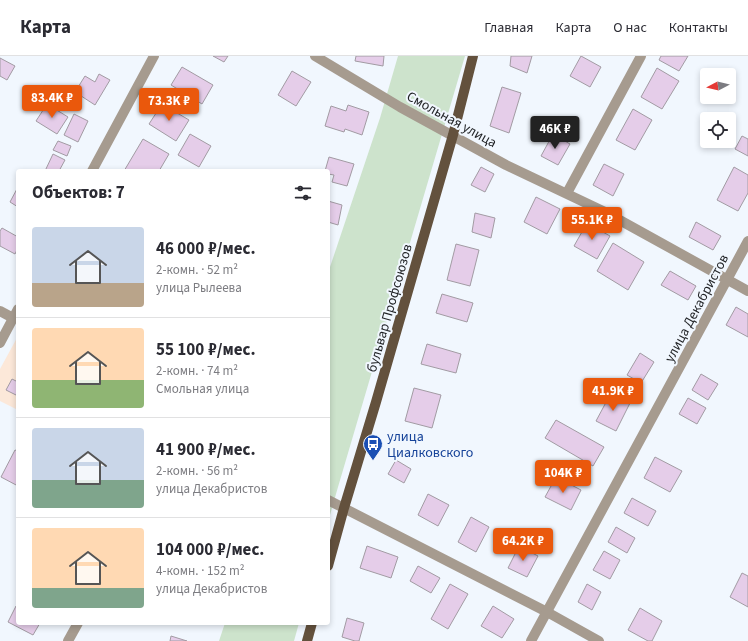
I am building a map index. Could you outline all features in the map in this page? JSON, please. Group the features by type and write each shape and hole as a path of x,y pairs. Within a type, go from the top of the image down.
{"main road":[{"name":"бульвар Профсоюзов","path":"330,559 453,136 473,56"},
{"path":"307,641 311,625"}],"street":[{"path":"93,169 154,56"},
{"name":"Смольная улица","path":"314,56 400,107 506,165 604,212 748,291"},
{"path":"567,193 641,56"},
{"name":"улица Декабристов","path":"531,641 748,241"},
{"path":"0,311 16,314 0,343"},
{"path":"330,501 547,612 599,641"},
{"path":"68,641 77,625"}],"shaded area":[{"path":"16,340 16,409 0,401 0,369"}],"green space":[{"path":"398,56 465,56 330,515 330,267 380,118"},
{"path":"224,625 298,625 294,641 219,641"}],"building":[{"path":"213,56 228,56 224,62"},
{"path":"356,56 384,56 383,66 355,61"},
{"path":"511,56 532,56 527,73 510,66"},
{"path":"581,56 601,67 590,87 570,76"},
{"path":"661,56 688,56 679,71 659,60"},
{"path":"0,58 15,66 7,80 0,76"},
{"path":"182,67 213,85 202,104 171,85"},
{"path":"657,68 679,81 662,109 641,97"},
{"path":"292,71 311,82 296,106 278,95"},
{"path":"99,74 110,80 95,105 75,92 85,76 95,82"},
{"path":"502,87 521,93 509,133 490,126"},
{"path":"47,104 68,117 57,134 36,121"},
{"path":"162,104 189,120 176,141 149,124"},
{"path":"348,105 369,112 362,135 345,129 344,132 325,126 331,106 346,111"},
{"path":"633,109 652,120 635,150 616,140"},
{"path":"74,114 88,121 78,142 64,135"},
{"path":"190,134 211,146 199,167 178,155"},
{"path":"553,134 570,144 558,165 541,156"},
{"path":"742,136 748,139 748,156 735,149"},
{"path":"143,139 169,154 160,169 125,169"},
{"path":"58,141 71,146 67,156 53,150"},
{"path":"53,154 65,160 60,169 46,169"},
{"path":"329,157 354,164 347,186 332,182 334,175 330,174 330,169 326,169"},
{"path":"604,164 624,174 613,196 593,185"},
{"path":"481,167 494,174 485,192 471,185"},
{"path":"734,167 748,175 748,193 738,211 717,200"},
{"path":"16,191 16,206 10,202"},
{"path":"536,197 560,209 547,234 524,222"},
{"path":"330,202 342,205 338,225 330,223"},
{"path":"475,213 495,218 491,238 472,232"},
{"path":"696,222 721,236 713,250 689,237"},
{"path":"587,223 610,236 597,259 574,246"},
{"path":"2,228 16,236 15,254 0,246 0,231"},
{"path":"613,243 644,262 628,290 597,271"},
{"path":"456,244 479,250 470,286 447,280"},
{"path":"670,271 696,286 688,300 661,285"},
{"path":"442,294 473,303 467,322 436,313"},
{"path":"736,307 748,314 748,337 726,325"},
{"path":"427,344 461,354 456,373 421,364"},
{"path":"640,353 654,362 641,383 627,375"},
{"path":"701,374 718,384 708,400 692,390"},
{"path":"12,379 16,381 16,395 6,390"},
{"path":"414,388 441,395 432,428 405,421"},
{"path":"611,393 630,403 616,431 596,421"},
{"path":"688,398 706,408 697,424 679,414"},
{"path":"556,420 604,447 593,466 545,438"},
{"path":"15,450 16,450 16,485 1,477"},
{"path":"655,457 682,471 670,492 644,478"},
{"path":"396,460 411,469 404,483 388,474"},
{"path":"556,477 581,490 571,510 545,497"},
{"path":"428,494 449,505 438,526 418,515"},
{"path":"632,498 656,511 648,526 624,513"},
{"path":"471,517 489,527 476,552 458,542"},
{"path":"616,527 635,538 627,553 608,542"},
{"path":"367,546 398,557 391,578 360,568"},
{"path":"519,546 538,556 527,577 508,568"},
{"path":"604,551 620,560 610,579 593,570"},
{"path":"418,566 440,578 431,593 410,581"},
{"path":"742,573 748,576 748,607 730,597"},
{"path":"450,584 468,594 448,629 431,619"},
{"path":"587,584 601,592 592,610 578,602"},
{"path":"16,606 16,625 39,625 33,635 8,622"},
{"path":"493,606 514,619 502,638 481,626"},
{"path":"640,608 662,621 652,641 648,641 628,630"},
{"path":"347,618 364,623 359,641 342,637"},
{"path":"171,636 187,641 170,641"}],"place":[{"name":"улица Циалковского","path":"373,461"}]}
